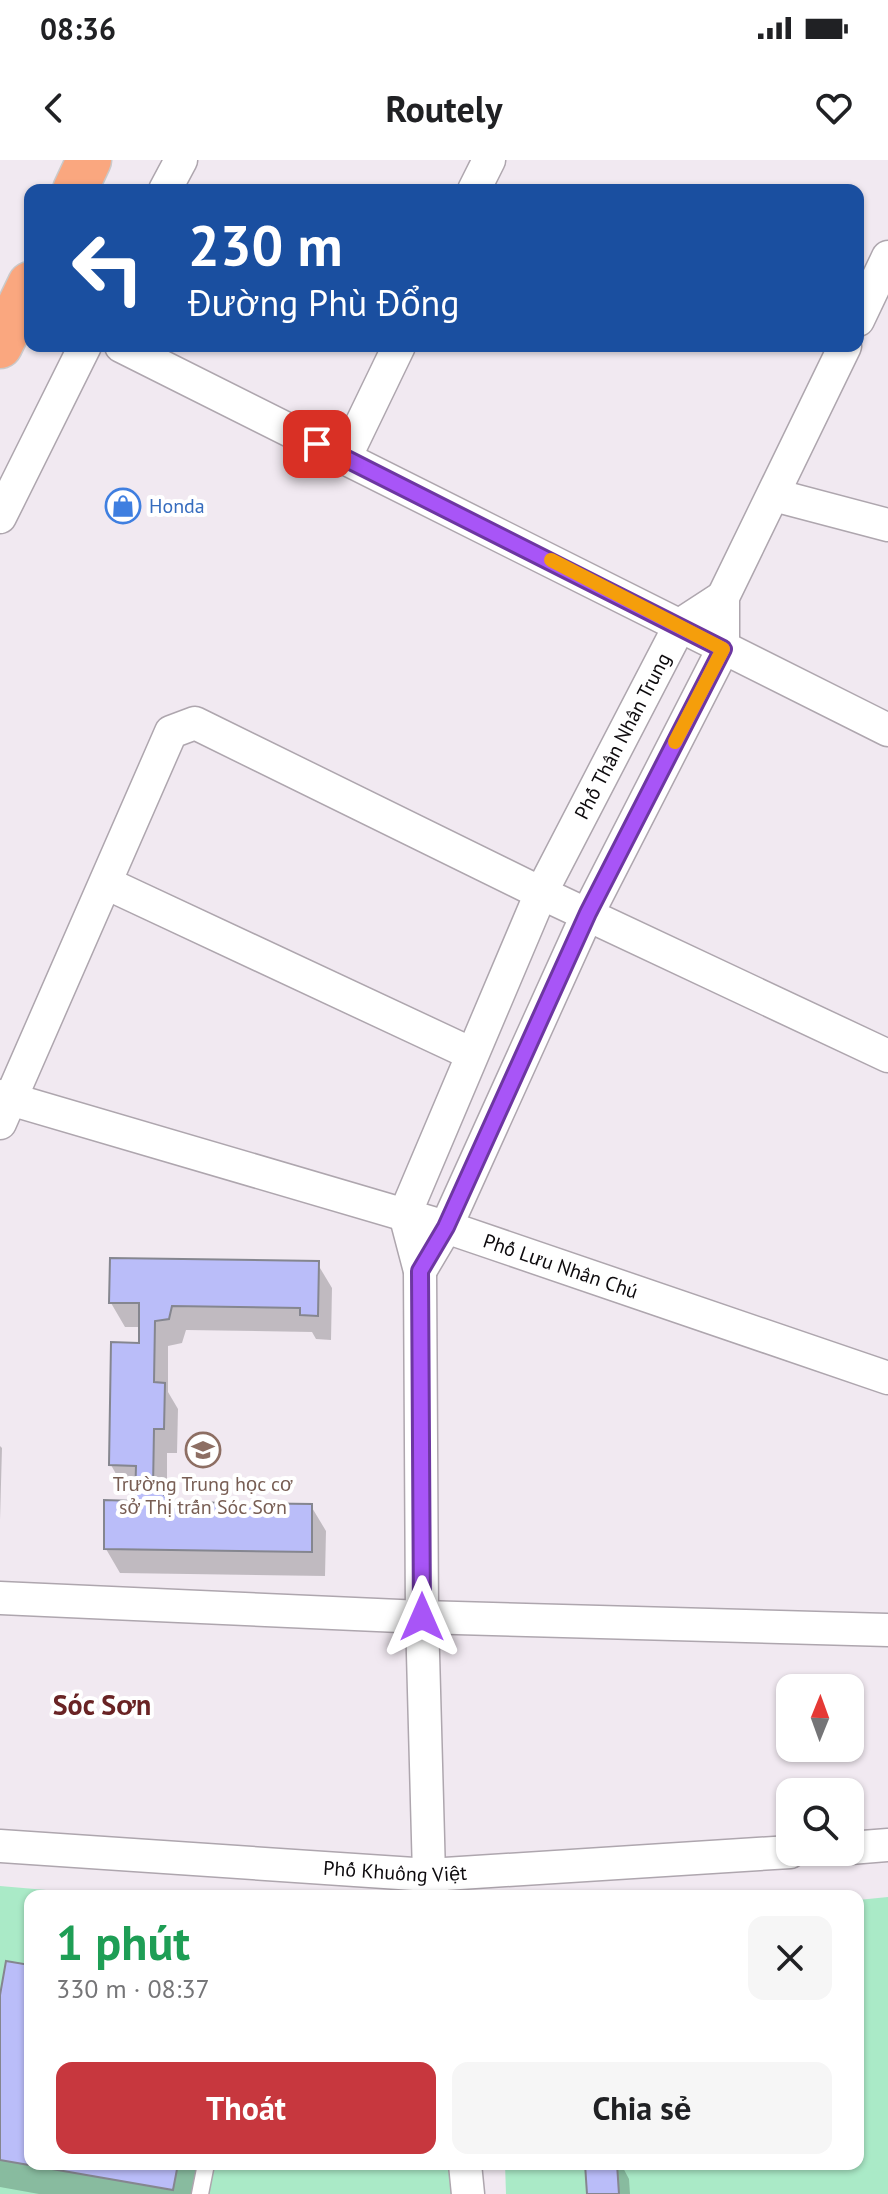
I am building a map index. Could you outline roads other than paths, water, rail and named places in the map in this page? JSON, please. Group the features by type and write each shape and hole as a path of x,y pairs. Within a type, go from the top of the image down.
{"highway":[{"path":"78,184 89,160"},
{"path":"0,346 24,302"}],"street":[{"path":"168,184 181,160"},
{"path":"477,184 489,160"},
{"path":"864,307 888,257"},
{"path":"0,517 82,352"},
{"path":"133,352 888,730"},
{"path":"345,458 396,352"},
{"path":"420,1271 446,1227 588,913 723,649 723,597 774,495 834,352"},
{"path":"774,495 888,525"},
{"name":"Phố Thân Nhân Trung","path":"405,1214 541,893 680,625 723,597"},
{"path":"3,1106 106,883 171,732 195,723 541,893 888,1056"},
{"path":"106,883 472,1054"},
{"name":"Phố Lưu Nhân Chú","path":"3,1106 405,1214 888,1378"},
{"path":"405,1214 420,1271 422,1617 431,1885"},
{"path":"0,1598 422,1617 888,1630"},
{"path":"864,1847 888,1845"},
{"name":"Phố Khuông Việt","path":"0,1846 431,1885 776,1853"},
{"path":"466,2170 468,2194"}],"lane":[{"path":"200,2194 205,2170"}],"place":[{"name":"Honda","path":"123,506"},
{"name":"Trường Trung học cơ sở Thị trấn Sóc Sơn","path":"203,1450"}],"district":[{"name":"Sóc Sơn","path":"102,1705"}]}
